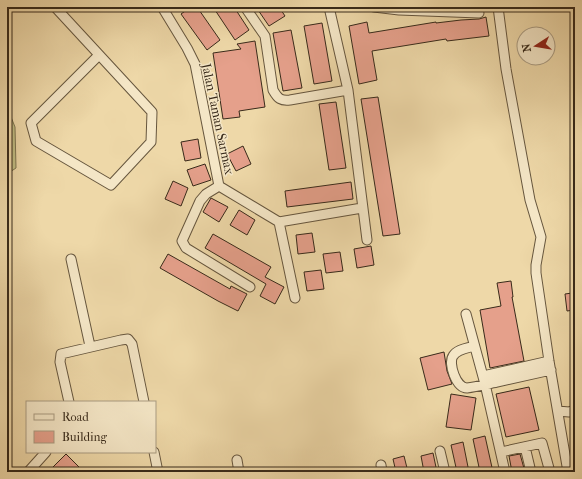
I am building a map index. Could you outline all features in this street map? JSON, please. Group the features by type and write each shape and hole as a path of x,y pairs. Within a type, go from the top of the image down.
{"street":[{"path":"55,7 99,54 152,112 151,142 111,185 36,140 31,123 99,54"},
{"name":"Jalan Taman Sarmax","path":"162,7 195,64 219,186 279,222"},
{"path":"245,7 265,36 273,90 277,97 282,101 348,90"},
{"path":"328,7 348,90 367,240"},
{"path":"374,7 399,10 479,13"},
{"path":"498,7 506,69 530,200 541,237 536,265 536,274 568,472"},
{"path":"219,186 206,194 200,201 182,241 186,248 250,287"},
{"path":"295,298 279,222 362,208"},
{"path":"71,258 90,346"},
{"path":"466,314 484,380 505,472"},
{"path":"70,401 60,362 61,354 90,346 121,340 128,340 132,344 144,401"},
{"path":"474,346 456,351 452,356 451,363 457,383 461,387 466,388 484,380 550,366"},
{"path":"558,412 569,412 575,410"},
{"path":"501,452 542,443 550,472"},
{"path":"525,447 531,472"},
{"path":"440,451 445,472"},
{"path":"28,472 45,453"},
{"path":"154,453 158,472"},
{"path":"237,460 240,472"}],"shaded area":[{"path":"7,107 15,127 16,168 7,174"}],"building":[{"path":"191,7 197,7 220,40 207,50 181,14"},
{"path":"213,7 234,7 249,30 235,40"},
{"path":"256,7 279,7 285,16 269,26"},
{"path":"486,17 489,36 447,41 446,39 372,51 377,80 359,84 349,26 367,22 369,33 436,22 479,19"},
{"path":"322,23 332,81 314,84 304,26"},
{"path":"291,30 302,88 283,91 273,33"},
{"path":"255,41 265,107 239,111 240,117 223,119 213,53 241,49 237,44"},
{"path":"378,97 400,234 383,236 361,99"},
{"path":"336,102 346,168 329,170 319,104"},
{"path":"198,139 201,158 185,161 181,142"},
{"path":"243,146 251,164 236,171 227,154"},
{"path":"205,164 211,180 193,186 187,170"},
{"path":"173,181 188,188 181,206 165,199"},
{"path":"351,182 353,199 287,207 285,191"},
{"path":"211,198 228,207 219,222 203,212"},
{"path":"239,210 255,220 247,235 230,225"},
{"path":"312,233 315,252 298,254 296,235"},
{"path":"213,234 271,267 265,277 284,287 275,304 260,296 266,284 205,248"},
{"path":"371,246 374,265 357,268 354,249"},
{"path":"340,252 343,271 326,273 323,254"},
{"path":"168,254 230,289 231,286 247,294 238,311 160,268"},
{"path":"321,270 324,289 307,291 304,272"},
{"path":"511,281 512,297 524,361 490,368 480,310 501,306 497,283"},
{"path":"572,293 574,310 567,311 565,294"},
{"path":"444,352 447,371 452,384 428,390 420,358"},
{"path":"529,387 539,430 506,437 496,394"},
{"path":"451,394 476,398 471,430 446,427"},
{"path":"485,436 493,472 480,472 473,439"},
{"path":"463,442 469,472 457,472 451,445"},
{"path":"433,453 437,472 424,472 421,456"},
{"path":"66,454 79,467 75,472 48,472"},
{"path":"520,454 525,472 512,472 509,456"},
{"path":"404,456 408,472 396,472 393,459"}]}
